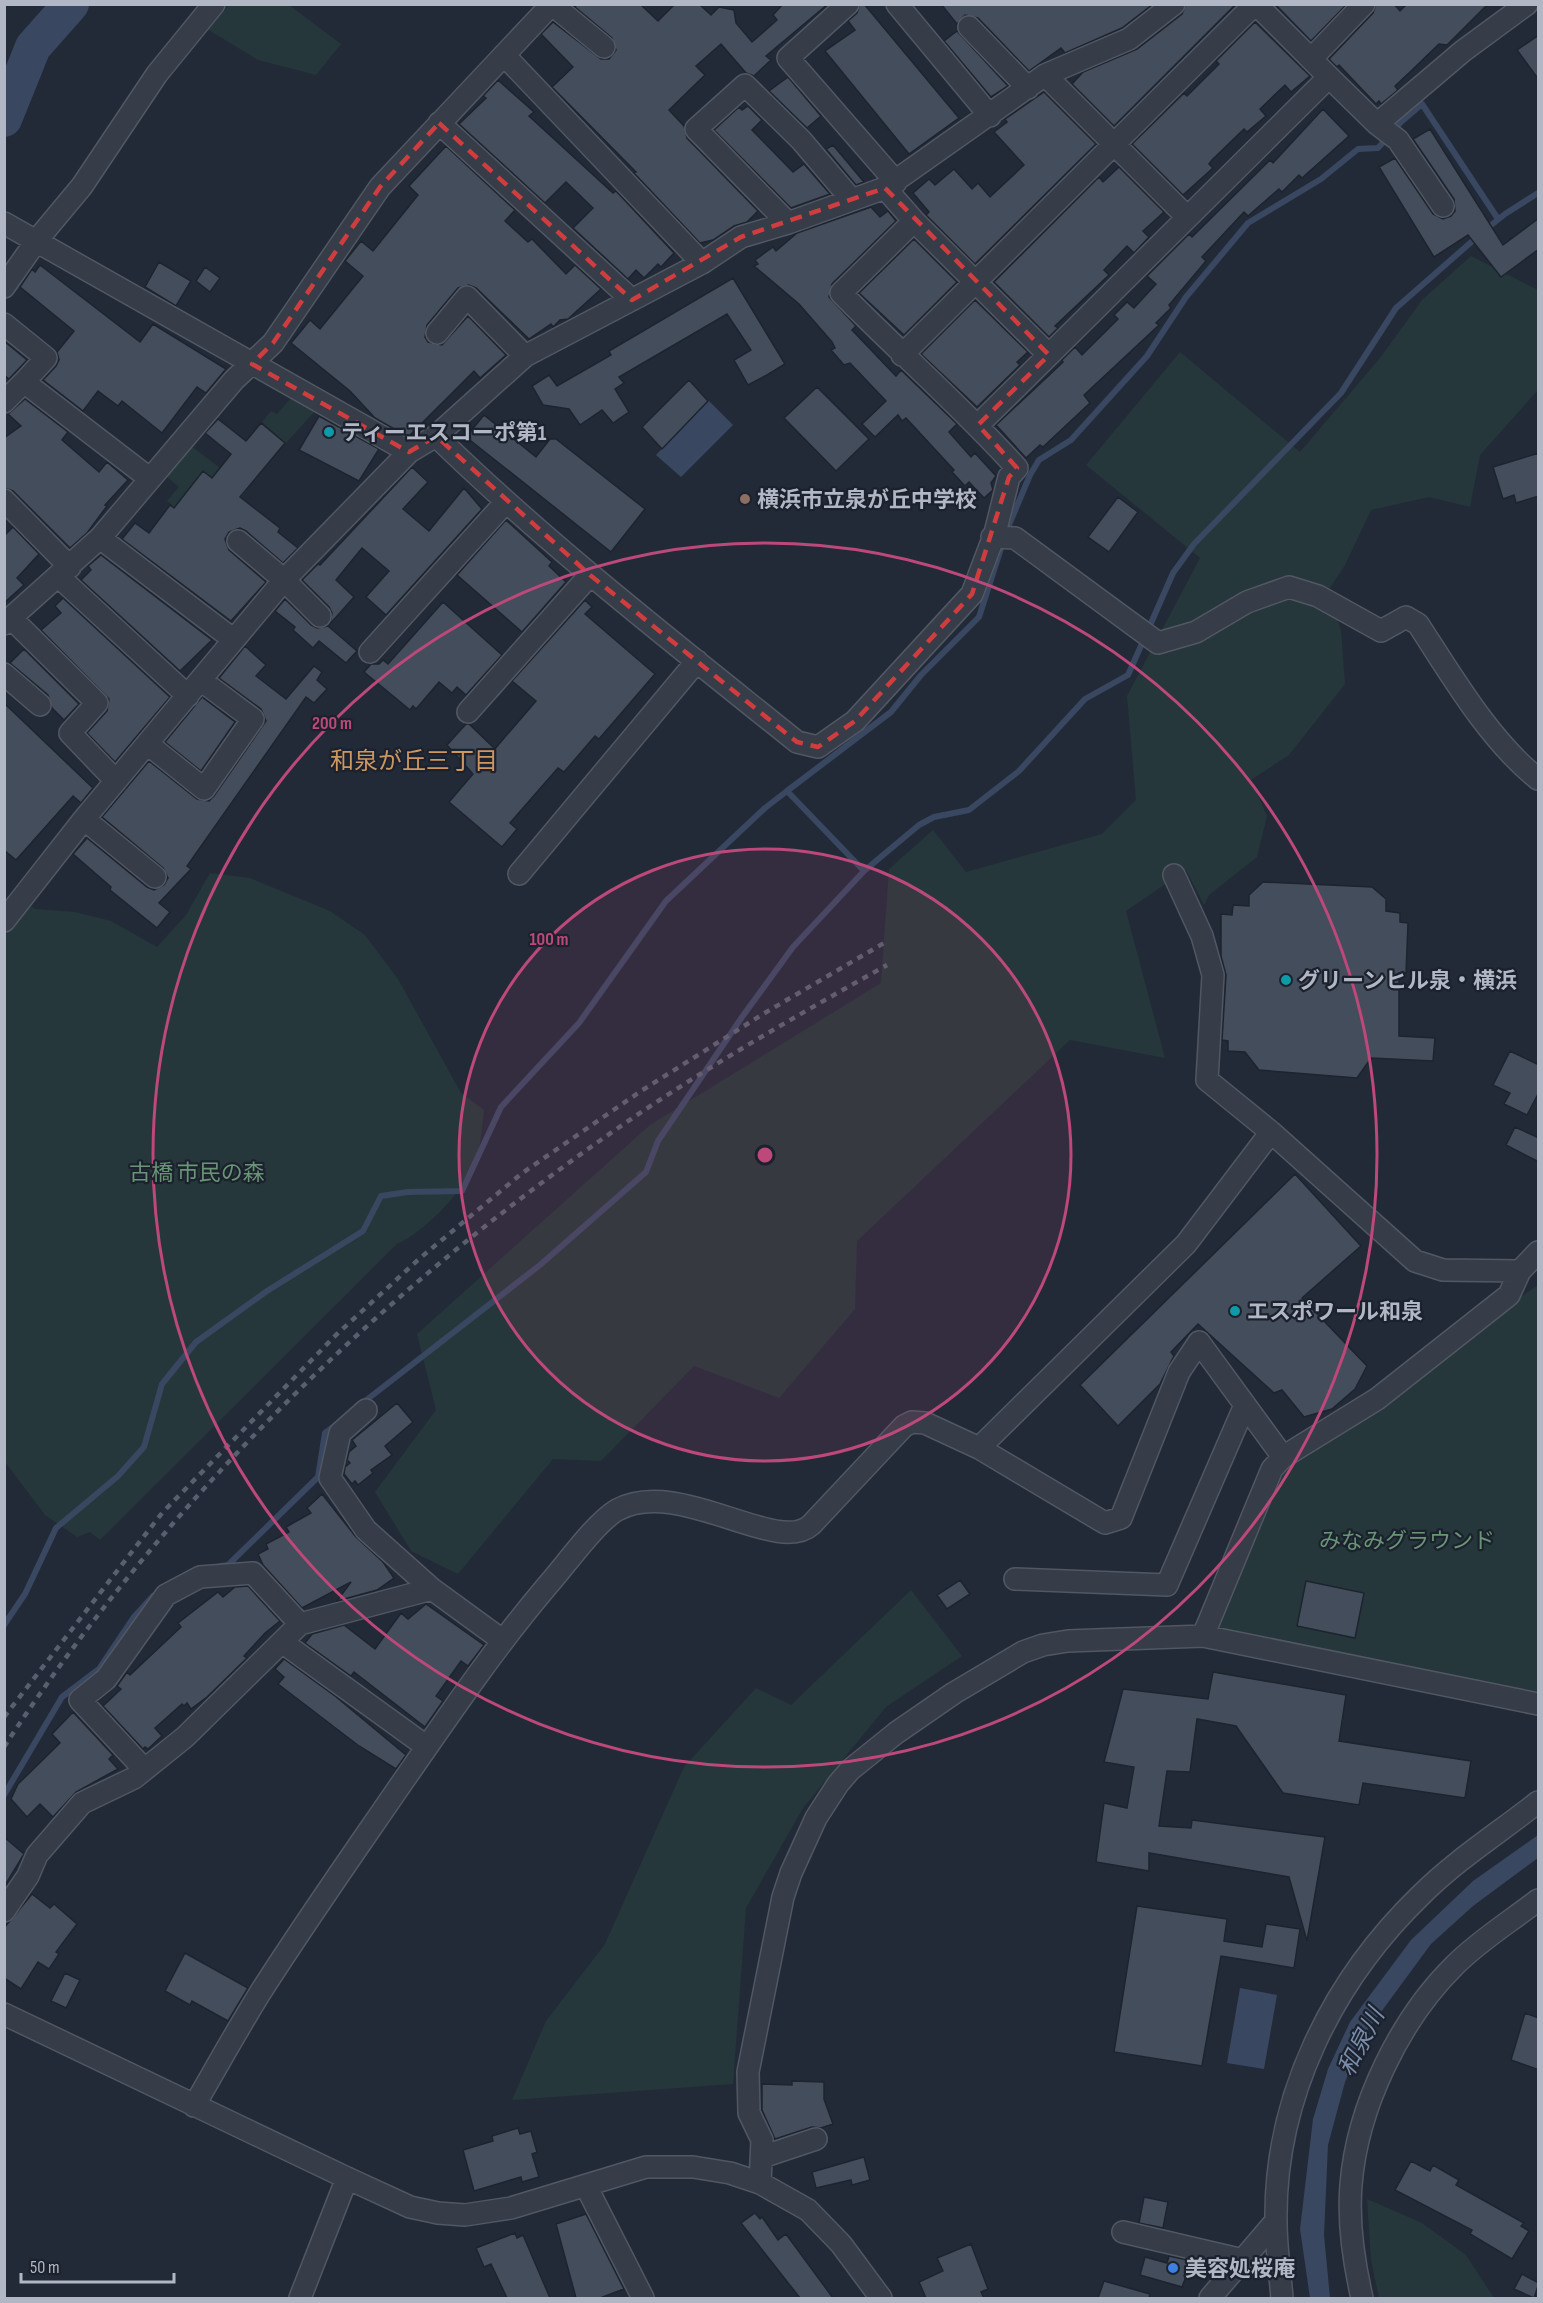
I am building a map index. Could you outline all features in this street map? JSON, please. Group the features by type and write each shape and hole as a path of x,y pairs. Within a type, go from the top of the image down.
{"street":[{"path":"4,287 37,240 82,186 157,74 214,4"},
{"path":"116,782 70,732 97,703 8,621 100,538 234,380 273,343 380,188 552,4"},
{"path":"559,4 561,11 604,47"},
{"path":"848,4 788,58 890,185 914,221 1049,355"},
{"path":"897,4 990,116"},
{"path":"4,921 84,819 149,745 284,580 409,452 436,436 525,356 702,263 741,237 788,223 890,185 1045,75 1129,39 1174,4"},
{"path":"902,356 1256,4 1377,124 1398,140 1443,206"},
{"path":"1311,59 1364,4"},
{"path":"1377,124 1463,51 1527,4"},
{"path":"969,27 1028,88"},
{"path":"504,55 702,263"},
{"path":"1045,75 1186,216"},
{"path":"978,425 1186,216 1329,77"},
{"path":"788,223 696,129 745,85 801,140 852,200"},
{"path":"439,123 632,300"},
{"path":"436,436 505,503 590,575 797,742 818,747 855,721 972,594 1010,477 1017,468 978,425 964,416 841,293 914,221"},
{"path":"4,223 409,452"},
{"path":"437,333 467,297 525,356"},
{"path":"4,324 46,358 4,402"},
{"path":"24,382 149,478"},
{"path":"4,500 64,572 195,688 253,719 204,789 149,745"},
{"path":"370,652 505,503"},
{"path":"992,537 1016,538 1158,643 1196,632 1248,602 1289,587 1318,596 1381,631 1406,617 1410,618 1418,624 1471,704 1524,768 1539,779"},
{"path":"100,538 234,640"},
{"path":"238,541 284,580 320,616"},
{"path":"468,712 590,575"},
{"path":"519,874 697,661"},
{"path":"4,674 40,705"},
{"path":"84,819 154,877"},
{"path":"1174,875 1202,936 1213,975 1207,1080 1271,1132 1415,1261 1443,1270 1520,1271"},
{"path":"979,1448 1186,1244 1271,1132"},
{"path":"1203,1636 1264,1482 1283,1457 1377,1399 1509,1295 1520,1271 1539,1251"},
{"path":"194,2106 260,1994 502,1640 592,1534 616,1511 641,1502 675,1503 712,1511 778,1533 795,1533 811,1525 909,1423 925,1423 979,1448 1105,1523 1121,1518 1179,1372 1199,1342 1283,1457"},
{"path":"1016,1579 1167,1585 1245,1405"},
{"path":"366,1410 340,1433 330,1478 366,1530 432,1589 502,1640"},
{"path":"144,1769 80,1700 106,1679 166,1595 201,1577 253,1573 300,1624"},
{"path":"4,1911 28,1876 37,1855 82,1803 134,1778 185,1737 248,1672 300,1624 432,1589"},
{"path":"760,2183 762,2140 748,2113 748,2072 783,1897 791,1872 816,1818 837,1784 896,1733 1023,1652 1068,1641 1203,1636 1539,1704"},
{"path":"282,1642 427,1747"},
{"path":"1282,2298 1275,2222 1284,2140 1301,2076 1318,2032 1339,1995 1377,1941 1422,1893 1539,1802"},
{"path":"1362,2298 1355,2255 1351,2186 1370,2100 1389,2058 1416,2011 1455,1964 1539,1900"},
{"path":"4,2014 410,2207 438,2213 465,2215 511,2208 646,2167 670,2165 713,2169 760,2183 808,2210 841,2244 881,2298"},
{"path":"762,2157 816,2139"},
{"path":"300,2298 347,2178"},
{"path":"586,2186 643,2298"},
{"path":"1210,2298 1275,2222"},
{"path":"1123,2232 1243,2260"}],"highlighted area":[{"path":"439,123 632,300 741,237 885,188 1049,355 978,425 1017,468 1009,477 972,594 855,721 818,747 797,742 590,575 436,436 409,452 252,364 273,343 380,187"}],"green space":[{"path":"229,5 289,5 341,44 316,75 258,60 207,29"},
{"path":"1471,256 1538,290 1538,390 1480,455 1470,507 1429,497 1371,510 1345,565 1329,589 1341,631 1345,684 1289,755 1251,780 1267,816 1257,857 1209,895 1204,905 1186,870 1126,911 1165,1058 1070,1040 857,1241 855,1309 779,1398 694,1366 601,1461 553,1459 458,1574 411,1551 375,1492 436,1410 417,1334 650,1125 881,983 889,869 933,830 966,872 1102,834 1136,800 1127,696 1200,558 1086,465 1180,352 1300,452 1380,358 1422,300"},
{"path":"292,397 315,411 286,443 262,422 271,411 277,414"},
{"path":"191,446 248,489 227,516 194,524 167,501 179,487 166,476"},
{"name":"古橋 市民の森","path":"210,873 250,878 330,911 365,935 398,979 461,1093 484,1110 479,1148 471,1172 454,1196 432,1220 397,1244 100,1540 90,1532 77,1537 45,1515 5,1462 5,936 29,905 35,909 75,912 111,921 157,947 186,915"},
{"name":"みなみグラウンド","path":"1538,1285 1538,1699 1213,1628 1282,1469"},
{"path":"911,1590 962,1656 886,1707 803,1808 746,1908 733,2084 512,2100 546,2021 605,1944 684,1767 756,1688 791,1705"},
{"path":"1367,2199 1422,2223 1466,2255 1494,2298 1379,2298 1371,2260"}],"water":[{"path":"708,400 733,425 681,477 656,455"},
{"name":"和泉川","path":"1538,1835 1538,1858 1473,1906 1431,1944 1367,2031 1345,2082 1328,2145 1324,2235 1330,2298 1310,2298 1300,2229 1313,2119 1328,2069 1350,2022 1411,1940 1473,1881"},
{"path":"1240,1988 1277,1995 1264,2069 1227,2063"}],"building":[{"path":"577,4 640,4 658,21 675,4 699,4 711,15 719,7 734,10 736,23 752,42 777,20 773,15 783,4 828,4 766,56 771,60 754,76 746,73 721,44 696,66 705,75 669,110 684,126 687,138 758,211 747,222 734,226 713,240 700,243 634,173 636,172 552,87 573,67 541,34 553,22 601,59 609,59 616,50 612,38 575,7"},
{"path":"860,4 864,4 959,118 909,154 825,51 855,30 848,21 857,13"},
{"path":"941,4 1153,4 1122,28 1065,53 1061,48 1029,71 978,18 965,15 957,24"},
{"path":"1186,4 1236,4 1114,126 1072,84 1083,72 1137,49 1182,14"},
{"path":"1275,4 1346,4 1346,5 1311,41"},
{"path":"1376,4 1394,4 1400,11 1407,4 1488,4 1447,45 1439,44 1395,86 1398,90 1381,104 1379,101 1376,104 1339,65 1337,67 1329,59 1373,13"},
{"path":"1255,22 1310,76 1291,92 1285,85 1260,109 1266,116 1247,132 1244,129 1212,160 1209,164 1213,168 1183,195 1132,144 1184,93 1187,96 1219,64 1216,61"},
{"path":"957,31 1008,86 991,97 944,41"},
{"path":"1539,35 1539,80 1517,50"},
{"path":"788,77 821,116 807,128 769,91"},
{"path":"498,80 534,112 529,116 613,193 616,191 674,253 661,267 658,264 644,278 636,270 628,279 573,228 593,208 566,182 545,203 459,124 486,98 483,96"},
{"path":"1044,92 1096,144 975,264 926,215 929,212 913,193 929,179 935,185 954,169 972,189 978,183 990,197 1024,165 994,132 1007,122 1005,119"},
{"path":"748,106 762,120 752,130 793,172 804,164 830,194 791,208 714,130 739,107 742,110"},
{"path":"1323,109 1349,136 1302,178 1299,175 1282,192 1279,189 1248,216 1244,212 1202,257 1206,261 1169,305 1171,308 1156,323 1159,325 1084,395 1090,403 1043,447 1040,445 1026,458 996,425 1063,362 1062,360 1075,347 1082,355 1118,319 1114,315 1127,302 1134,308 1156,284 1147,276 1189,234 1192,237 1270,160 1273,163"},
{"path":"1430,129 1503,245 1539,218 1539,249 1501,277 1468,235 1434,257 1379,167 1395,158 1433,214 1443,219 1451,216 1455,211 1454,199 1413,139"},
{"path":"833,145 864,182 856,185 826,149"},
{"path":"446,146 515,210 505,221 528,242 532,239 566,274 575,265 601,289 568,319 560,320 553,327 551,324 529,339 476,288 469,285 458,288 427,325 425,337 428,342 442,345 468,316 506,355 480,378 474,371 408,437 375,418 350,391 291,343 310,320 320,329 363,276 345,261 361,241 373,251 418,195 409,186"},
{"path":"1119,167 1164,212 1143,231 1149,237 1134,253 1127,246 1104,270 1109,275 1055,326 1058,328 1049,337 994,282 1099,177 1103,182"},
{"path":"871,207 880,217 888,211 896,221 832,284 829,297 856,326 852,330 896,376 901,370 957,424 949,432 971,457 975,453 996,476 991,483 993,490 984,498 969,482 965,486 952,472 954,470 906,418 902,421 898,415 875,437 862,424 886,401 850,363 844,365 831,350 835,348 832,342 799,304 754,266 758,264 755,260 773,247 776,251 797,233"},
{"path":"914,239 957,282 904,335 859,293"},
{"path":"159,262 191,281 176,306 145,287"},
{"path":"40,265 140,342 153,324 226,369 206,393 197,387 162,433 122,401 118,406 98,391 83,411 43,380 56,366 59,360 57,352 74,331 20,287 32,269 35,272"},
{"path":"205,267 220,278 210,292 196,281"},
{"path":"733,278 785,364 748,385 734,360 751,350 727,314 619,377 624,383 615,389 629,412 613,423 602,410 580,425 569,409 543,405 532,386 549,375 557,386 611,355 609,351"},
{"path":"975,300 1028,352 1017,362 1020,365 977,407 921,354"},
{"path":"4,341 27,360 9,379 4,375"},
{"path":"689,380 708,401 662,449 642,427"},
{"path":"817,387 869,439 836,471 784,418"},
{"path":"25,399 68,432 62,440 99,472 107,462 128,480 105,505 107,506 87,533 70,548 13,491 4,488 4,438 21,426 8,414"},
{"path":"484,415 536,457 550,439 556,439 645,509 611,552 466,437"},
{"name":"ティーエスコーポ第1","path":"319,416 379,449 359,481 299,450"},
{"path":"218,419 246,441 261,423 285,443 240,497 280,528 278,532 298,548 283,563 246,531 240,528 229,532 225,539 229,550 266,582 231,621 122,539 135,523 149,533 170,505 174,508 203,471 212,478 231,454 205,433"},
{"path":"1539,453 1539,496 1516,503 1514,495 1503,499 1493,467"},
{"path":"412,467 428,482 403,509 429,531 464,488 482,509 386,615 366,597 389,571 362,548 336,580 354,597 330,624 332,613 329,607 302,580 318,564 320,565"},
{"path":"1118,497 1138,512 1109,552 1088,537"},
{"path":"506,520 552,562 549,566 566,582 522,632 457,575"},
{"path":"13,527 39,554 17,578 24,585 4,603 4,536"},
{"path":"101,555 212,640 180,671 81,580 91,570 88,566"},
{"path":"63,598 170,697 115,762 87,733 107,711 109,699 41,630 61,613 55,606"},
{"path":"285,599 311,625 317,628 328,626 357,651 346,663 319,641 313,648 293,630 295,627 275,611"},
{"path":"585,600 592,607 585,614 655,674 599,739 595,736 564,772 558,768 510,823 517,829 502,847 449,802 473,774 447,745 466,724 469,724 495,749 536,701 512,681"},
{"path":"443,602 502,655 466,695 457,687 452,693 439,682 416,709 413,706 410,710 364,672 371,664 379,664 383,660 388,664"},
{"path":"245,646 266,665 256,676 286,699 314,666 322,672 317,680 327,689 314,703 306,697 187,866 191,869 159,903 170,912 157,928 110,890 111,887 73,854 87,838 147,887 154,890 164,885 168,878 163,868 102,817 149,761 197,799 209,801 214,796 266,721 261,709 219,678"},
{"path":"24,649 79,704 64,720 52,708 48,695 10,663"},
{"path":"202,697 235,722 201,771 165,742"},
{"path":"4,703 93,788 81,803 73,796 16,860 4,850"},
{"name":"グリーンヒル泉・横浜","path":"1263,882 1372,887 1386,899 1386,911 1400,913 1400,922 1408,923 1406,973 1399,973 1399,1036 1435,1038 1433,1061 1371,1058 1357,1078 1259,1070 1245,1052 1228,1051 1228,1041 1222,1040 1226,975 1221,956 1221,914 1232,915 1233,905 1249,906 1249,895"},
{"path":"1510,1051 1539,1065 1539,1092 1527,1115 1504,1104 1510,1093 1493,1085"},
{"path":"1515,1127 1539,1138 1539,1162 1506,1145"},
{"name":"エスポワール和泉","path":"1295,1174 1361,1246 1302,1298 1367,1366 1355,1389 1332,1409 1304,1417 1282,1390 1274,1393 1198,1324 1171,1352 1174,1356 1160,1384 1118,1426 1080,1385"},
{"path":"397,1403 413,1422 385,1446 392,1455 371,1470 373,1473 358,1485 355,1481 352,1484 344,1474 345,1467 350,1463 347,1460 349,1452 356,1446 352,1440"},
{"path":"322,1494 356,1537 383,1562 394,1578 377,1590 337,1601 351,1582 302,1608 263,1565 258,1554 268,1549 266,1544 289,1532 286,1527 311,1513 307,1508"},
{"path":"960,1580 970,1594 947,1609 937,1595"},
{"path":"1306,1581 1364,1593 1355,1638 1297,1626"},
{"path":"248,1586 280,1621 265,1633 244,1656 247,1658 207,1697 191,1709 187,1703 184,1706 182,1704 155,1728 162,1736 148,1749 145,1747 143,1749 103,1706 121,1689 117,1686 127,1672 130,1675 181,1627 178,1623 218,1592 223,1597 235,1587"},
{"path":"426,1604 484,1645 468,1666 461,1661 436,1696 443,1701 425,1727 354,1672 351,1676 305,1643 312,1634 344,1625 375,1649 401,1613 408,1619"},
{"path":"284,1659 335,1696 406,1755 396,1769 359,1746 278,1684 284,1677 275,1669"},
{"path":"1213,1672 1346,1695 1339,1741 1471,1761 1465,1798 1363,1783 1359,1805 1283,1793 1236,1726 1197,1719 1190,1772 1167,1771 1159,1826 1191,1828 1192,1820 1325,1837 1307,1941 1289,1877 1149,1853 1149,1871 1096,1862 1104,1803 1127,1808 1134,1767 1104,1762 1123,1689 1208,1699"},
{"path":"73,1712 113,1755 109,1759 118,1769 76,1792 53,1817 40,1804 27,1817 11,1799 18,1784 60,1743 52,1734"},
{"path":"4,1837 24,1854 4,1887"},
{"path":"32,1894 50,1908 54,1904 77,1924 56,1952 59,1954 49,1969 38,1962 21,1989 4,1978 4,1928"},
{"path":"1137,1906 1227,1919 1224,1941 1262,1947 1266,1924 1300,1929 1294,1968 1221,1956 1202,2066 1114,2052"},
{"path":"185,1953 248,1988 228,2021 192,2001 190,2005 165,1991"},
{"path":"65,1973 80,1980 66,2008 51,2001"},
{"path":"1525,2013 1539,2018 1539,2070 1511,2060"},
{"path":"792,2081 824,2082 824,2099 833,2124 821,2128 812,2127 775,2139 762,2110 762,2084 792,2085"},
{"path":"518,2128 520,2134 531,2131 537,2152 532,2154 539,2177 522,2182 521,2177 474,2191 463,2150 493,2141 492,2136"},
{"path":"864,2157 870,2180 852,2185 851,2180 816,2188 812,2172"},
{"path":"1411,2161 1430,2171 1433,2165 1459,2180 1456,2185 1524,2223 1521,2226 1529,2231 1512,2259 1470,2234 1472,2230 1395,2190"},
{"path":"1144,2197 1168,2202 1163,2228 1139,2223"},
{"path":"755,2213 760,2219 762,2217 778,2240 786,2234 833,2298 800,2298 741,2223"},
{"path":"586,2214 624,2289 600,2298 576,2298 556,2224"},
{"path":"515,2233 517,2238 523,2235 550,2298 507,2298 491,2264 484,2267 476,2248"},
{"path":"971,2244 988,2289 981,2292 984,2298 926,2298 919,2282 943,2271 937,2258"},
{"path":"1169,2256 1192,2261 1182,2287 1140,2275 1145,2257 1167,2263"},
{"path":"1522,2274 1539,2283 1534,2298 1514,2289"},
{"path":"1104,2281 1150,2294 1149,2298 1098,2298"}],"waterway":[{"path":"4,119 33,47 71,4"},
{"path":"1006,532 1030,475 1039,460 1071,440 1147,356 1186,297 1248,223 1321,179 1358,149 1378,148 1401,122 1422,104 1498,219"},
{"path":"1485,230 1538,193"},
{"path":"1148,630 1173,573 1194,544 1341,393 1396,308 1477,237"},
{"path":"787,791 891,712 921,675 979,617 1003,542"},
{"path":"4,1625 25,1594 56,1528 118,1476 144,1447 162,1384 196,1342 267,1291 363,1231 381,1196 408,1192 462,1191 501,1107 579,1023 666,901 765,808 787,791 864,871 919,825 934,817 969,810 1019,771 1085,699 1128,675 1144,639"},
{"path":"360,1405 540,1265 646,1172 658,1141 742,1017 793,947 864,871"},
{"path":"221,1566 228,1565 318,1477 325,1433 336,1425"},
{"path":"4,1795 62,1697 99,1669 134,1617 153,1596"}],"railway":[{"path":"4,1717 162,1513 336,1335 419,1259 521,1174 641,1091 763,1014 884,943"},
{"path":"4,1747 69,1654 139,1564 213,1478 293,1396 376,1318 463,1244 553,1174 646,1109 795,1017 887,965"}],"place":[{"name":"ティーエスコーポ第1","path":"329,432"},
{"name":"横浜市立泉が丘中学校","path":"745,499"},
{"name":"グリーンヒル泉・横浜","path":"1286,980"},
{"name":"エスポワール和泉","path":"1235,1311"},
{"name":"美容処桜庵","path":"1173,2268"}],"district":[{"name":"和泉が丘三丁目","path":"414,761"}]}
